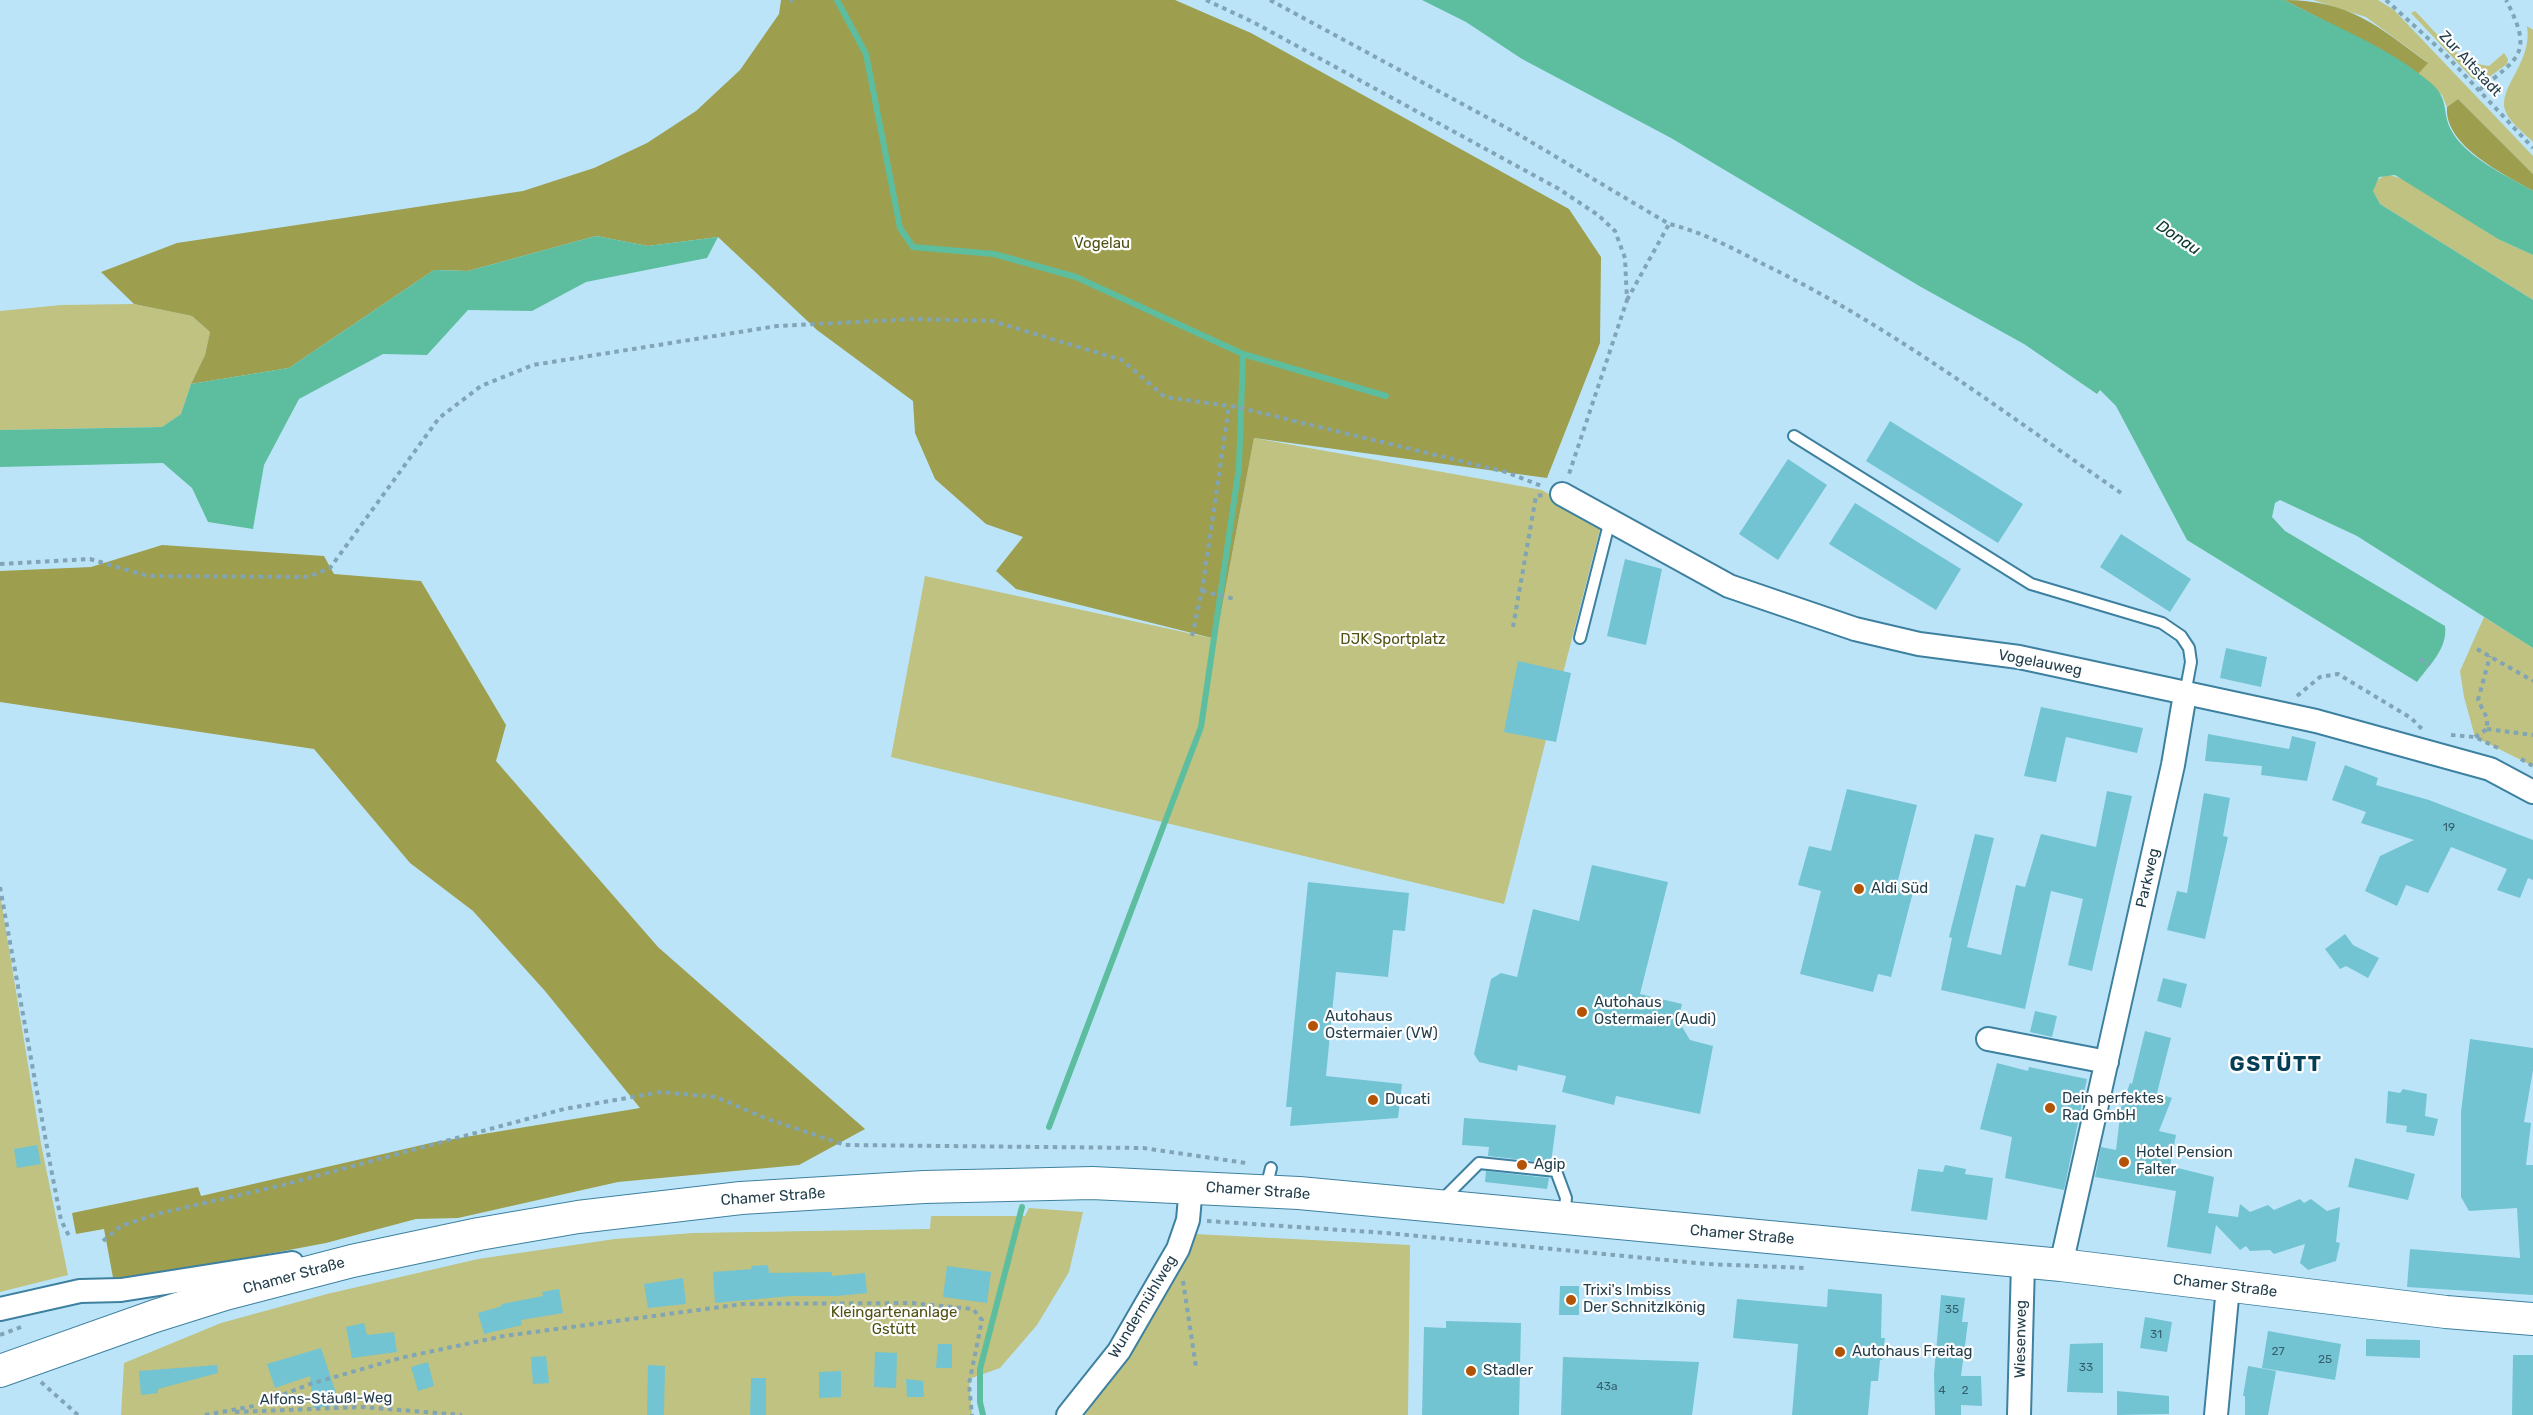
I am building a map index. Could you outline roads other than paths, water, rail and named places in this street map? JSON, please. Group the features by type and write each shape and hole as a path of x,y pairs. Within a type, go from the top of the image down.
{"main road":[{"name":"Chamer Straße","path":"0,1371 155,1316 225,1294 352,1261 479,1234 578,1218 741,1198 924,1187 1068,1183 1191,1186 1268,1179 1437,1206 2061,1265 2228,1287 2533,1319"}],"street":[{"name":"Vogelauweg","path":"1562,494 1728,586 1855,629 1919,644 2019,657 2281,714 2490,769 2533,792"},
{"name":"Parkweg","path":"2061,1265 2173,765 2185,694"},
{"path":"1988,1039 2107,1062"},
{"name":"Wundermühlweg","path":"1068,1415 1119,1351 1178,1249 1188,1220 1191,1186"},
{"path":"0,1309 80,1291 121,1290 337,1256 434,1234 479,1234"},
{"name":"Wiesenweg","path":"2019,1415 2023,1263"},
{"path":"2216,1415 2228,1287"}],"lane":[{"path":"1794,436 2031,584 2162,623 2181,636 2189,648 2191,662 2185,694"},
{"path":"1580,638 1610,520"},
{"path":"1437,1206 1448,1192 1479,1163 1512,1166 1556,1171 1566,1198 1564,1219"}],"water":[{"name":"Donau","path":"1422,0 2284,0 2397,58 2437,89 2443,100 2450,128 2465,148 2533,191 2533,255 2498,239 2395,175 2379,177 2373,191 2380,204 2533,300 2533,648 2357,536 2280,500 2275,503 2272,517 2285,531 2445,626 2441,649 2417,682 2187,540 2116,406 2100,390 2097,394 2024,344 1921,287 1671,138 1522,59 1466,22"},
{"path":"596,236 648,246 718,237 707,258 586,282 532,311 468,310 427,355 383,354 299,399 264,465 253,529 208,522 192,488 163,463 0,467 0,430 162,427 181,414 191,384 289,368 434,270 468,271"}],"waterway":[{"path":"837,0 866,54 900,228 913,247 994,254 1076,277 1243,354 1386,396"},
{"path":"1049,1127 1201,727 1239,467 1243,354"},
{"path":"983,1415 980,1402 980,1369 1022,1207"}],"place":[{"name":"Aldi Süd","path":"1859,889"},
{"name":"Autohaus Ostermaier (Audi)","path":"1582,1012"},
{"name":"Autohaus Ostermaier (VW)","path":"1313,1026"},
{"name":"Ducati","path":"1373,1100"},
{"name":"Dein perfektes Rad GmbH","path":"2050,1108"},
{"name":"Hotel Pension Falter","path":"2124,1162"},
{"name":"Agip","path":"1522,1165"},
{"name":"Trixi's Imbiss Der Schnitzlkönig","path":"1571,1300"},
{"name":"Autohaus Freitag","path":"1840,1352"},
{"name":"Stadler","path":"1471,1371"}],"district":[{"name":"GSTÜTT","path":"2276,1065"}],"park label":[{"name":"Vogelau","path":"1102,244"},
{"name":"DJK Sportplatz","path":"1393,640"},
{"name":"Kleingartenanlage Gstütt","path":"894,1322"}]}
